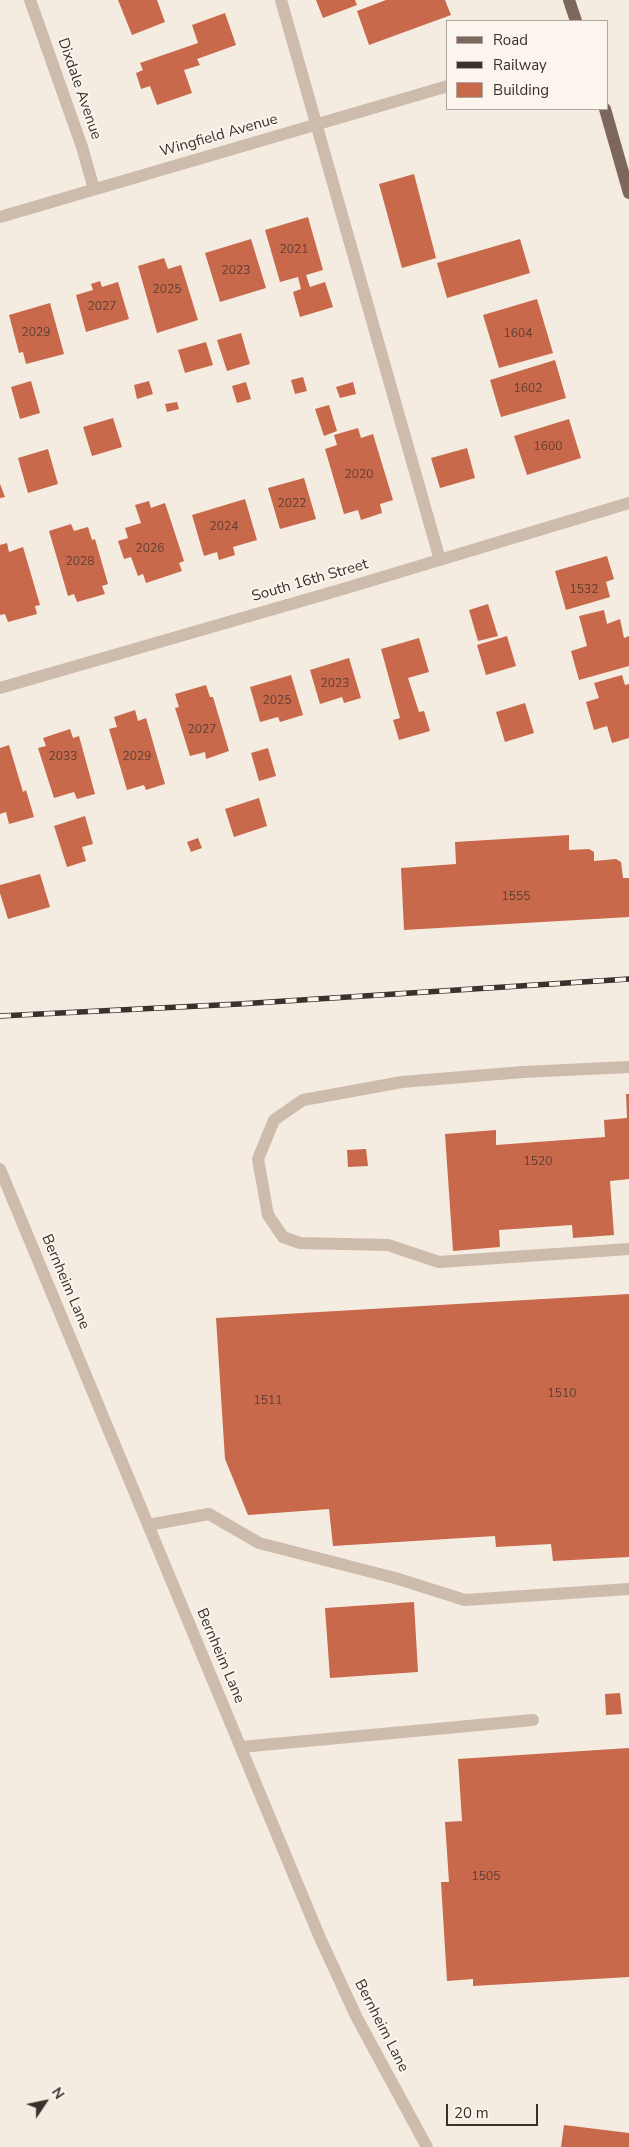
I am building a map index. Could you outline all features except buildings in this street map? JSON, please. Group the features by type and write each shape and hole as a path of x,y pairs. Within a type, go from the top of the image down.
{"main road":[{"path":"570,0 576,20"},
{"path":"605,110 629,193"}],"street":[{"name":"Dixdale Avenue","path":"30,0 82,147 94,189"},
{"path":"281,0 318,124 440,560"},
{"name":"Wingfield Avenue","path":"0,217 446,87"},
{"name":"South 16th Street","path":"0,688 629,503"},
{"path":"629,1067 523,1072 402,1082 304,1100 274,1120 258,1159 268,1215 283,1237 300,1243 388,1245 439,1262 629,1249"},
{"name":"Bernheim Lane","path":"0,1169 324,1947 358,2018 427,2147"},
{"path":"148,1525 209,1514 259,1543 395,1578 465,1600 629,1588"},
{"path":"241,1747 533,1720"}],"railway":[{"path":"0,1016 239,1004 629,979"}]}
